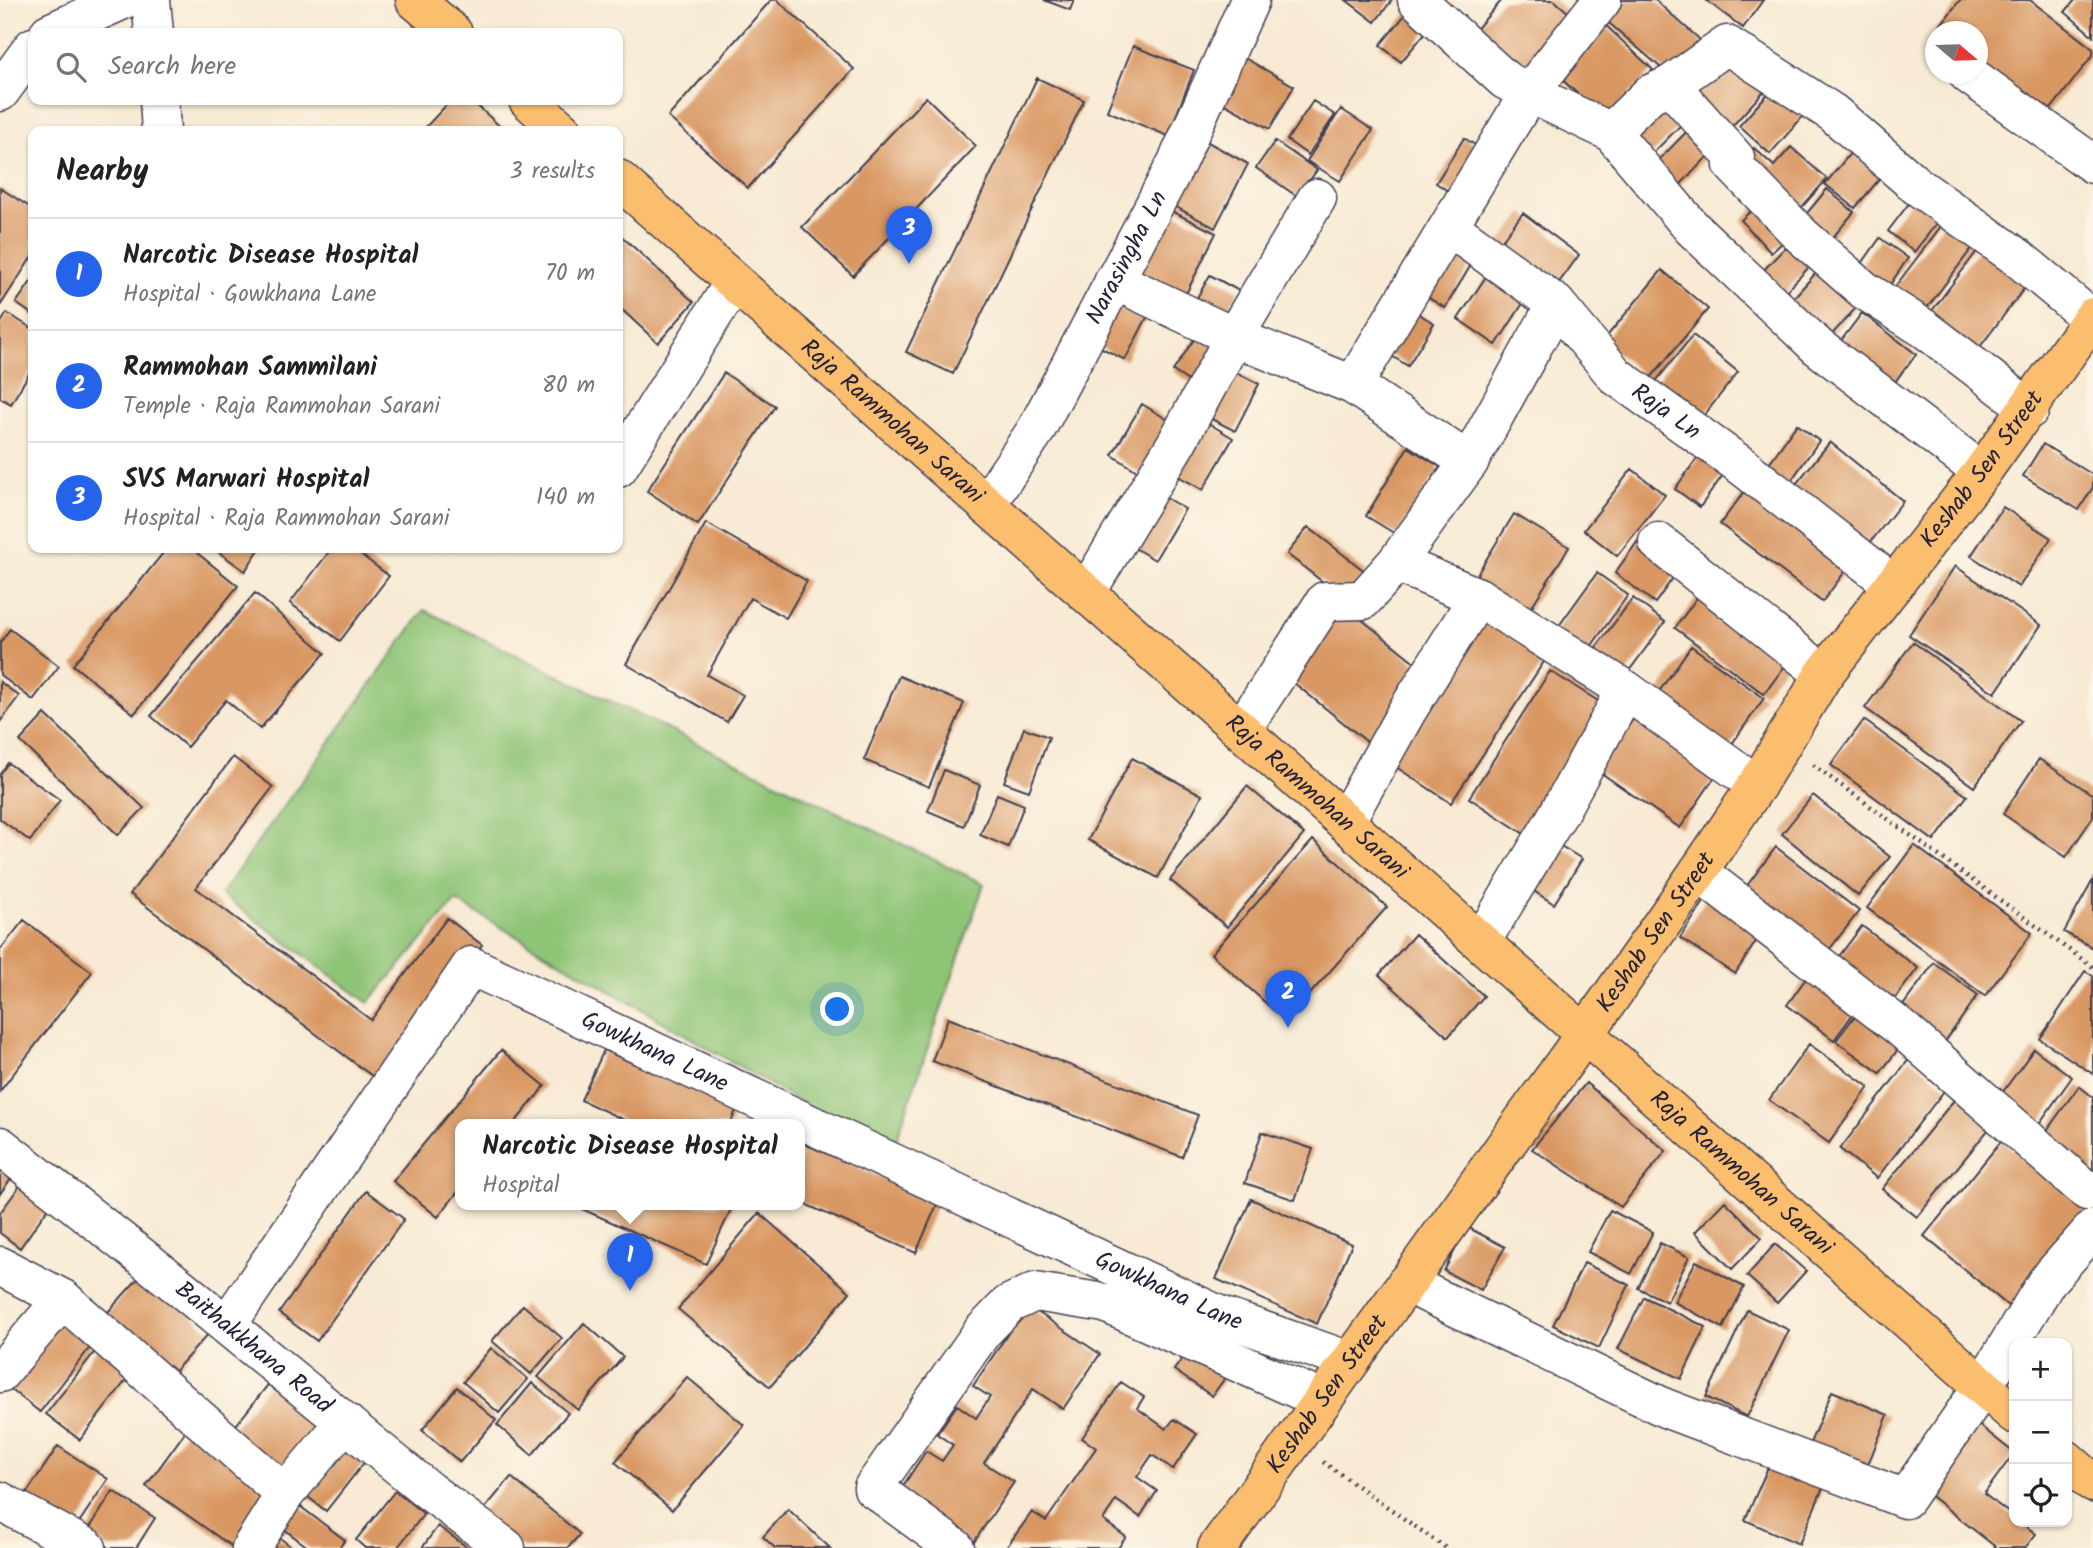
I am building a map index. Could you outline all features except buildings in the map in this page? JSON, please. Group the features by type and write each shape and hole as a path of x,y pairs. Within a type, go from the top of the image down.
{"main road":[{"path":"415,0 447,28"},
{"path":"534,105 558,126"},
{"name":"Raja Rammohan Sarani","path":"623,183 2009,1409"},
{"name":"Keshab Sen Street","path":"1217,1548 1698,872 1757,785 1824,674 2030,409 2093,319"},
{"path":"2072,1464 2093,1483"}],"street":[{"path":"60,28 123,0"},
{"path":"151,0 154,28"},
{"name":"Narasingha Ln","path":"986,505 1036,430 1177,162 1250,0"},
{"path":"1418,0 1505,80 1611,132 1692,228 1818,347 1982,472"},
{"path":"1353,385 1529,93 1602,0"},
{"path":"1611,132 1650,94 1670,85 1727,45 1833,113 1917,186 2017,257 2093,319"},
{"path":"0,92 28,54"},
{"path":"1982,84 2093,164"},
{"path":"1670,85 1735,158 1733,165 1802,236 1864,290 1925,329 2030,409"},
{"path":"159,105 161,126"},
{"path":"1086,593 1177,442 1234,337 1317,198"},
{"name":"Raja Ln","path":"1449,227 1556,304 1616,376 1742,466 1894,585"},
{"path":"1114,280 1234,337 1353,385 1469,462"},
{"path":"623,460 734,282"},
{"path":"1242,729 1325,601 1363,600 1396,563 1469,462 1556,304"},
{"path":"1658,542 1824,674"},
{"path":"1396,563 1478,597 1626,690 1757,785"},
{"path":"1345,822 1408,711 1478,597"},
{"path":"1481,943 1557,816 1626,690"},
{"path":"1698,872 1900,1028 2087,1191 2093,1190"},
{"name":"Gowkhana Lane","path":"227,1325 471,966 799,1119"},
{"name":"Gowkhana Lane","path":"805,1122 1222,1316 1350,1361"},
{"name":"Baithakkhana Road","path":"0,1146 500,1546"},
{"path":"1406,1283 1665,1408 1905,1499 1983,1386 2047,1281 2093,1229"},
{"path":"0,1266 63,1299 285,1494"},
{"path":"955,1548 873,1488 982,1332 1009,1304 1035,1292 1105,1303 1322,1400"},
{"path":"0,1373 63,1299"},
{"path":"251,1548 285,1494 345,1422"},
{"path":"0,1501 87,1548"}],"path":[{"path":"1782,743 2093,967"},
{"path":"1293,1441 1446,1548"}],"green space":[{"path":"424,610 984,884 891,1155 456,901 368,1003 221,894"}],"place":[{"name":"SVS Marwari Hospital","path":"909,264"},
{"name":"Rammohan Sammilani","path":"1288,1028"},
{"name":"Narcotic Disease Hospital","path":"630,1291"}]}
